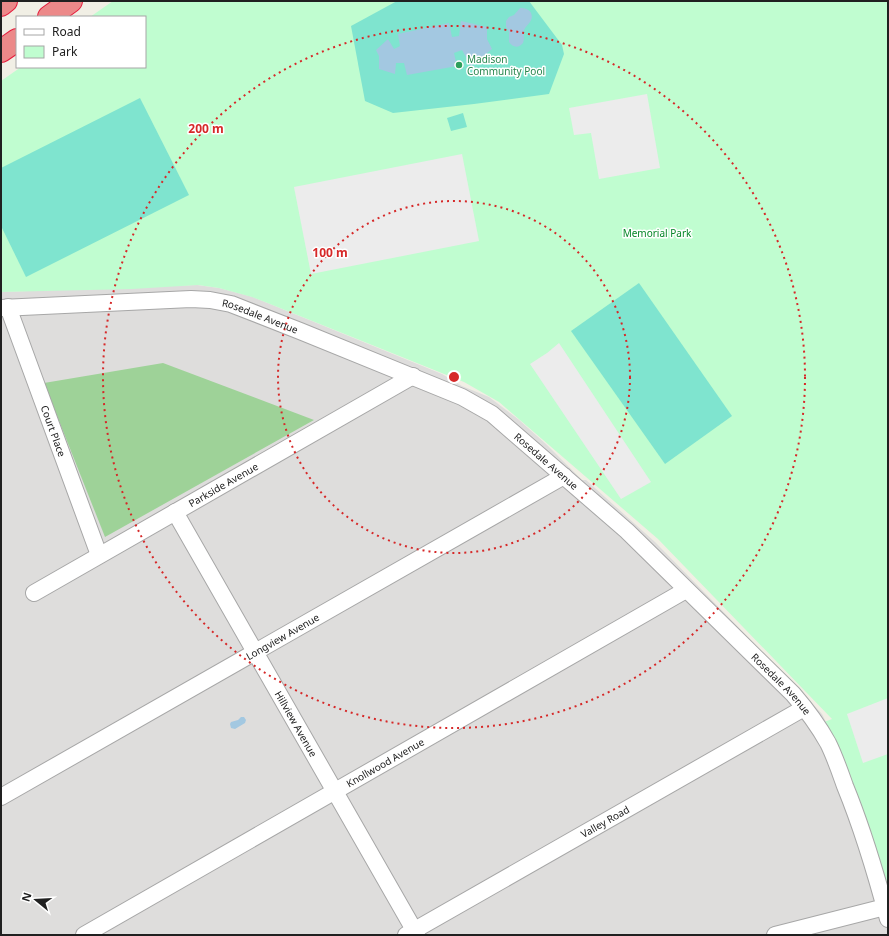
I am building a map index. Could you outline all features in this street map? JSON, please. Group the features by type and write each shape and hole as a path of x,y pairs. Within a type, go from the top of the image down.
{"highway":[{"path":"1,4 6,1"},
{"path":"50,16 71,1"},
{"path":"1,51 16,41"}],"street":[{"name":"Rosedale Avenue","path":"4,308 191,299 210,300 231,304 413,376 462,397 492,414 627,531 792,694 804,708 820,730 829,746 860,823 886,913"},
{"name":"Court Place","path":"4,308 100,555"},
{"name":"Parkside Avenue","path":"34,593 413,376"},
{"name":"Longview Avenue","path":"1,797 564,476"},
{"name":"Hillview Avenue","path":"175,512 335,791 412,933"},
{"name":"Knollwood Avenue","path":"84,935 686,590"},
{"name":"Valley Road","path":"412,933 804,708"},
{"path":"775,935 886,913"}],"shaded area":[{"name":"Madison Community Pool","path":"397,1 529,1 562,45 564,54 549,94 393,113 365,101 351,26"},
{"path":"520,8 528,10 532,16 530,22 524,30 523,43 516,47 509,42 509,32 506,27 506,21"},
{"path":"461,21 487,27 487,39 492,49 471,66 462,50 454,53 457,66 407,75 404,63 396,63 395,74 379,69 379,56 376,50 388,39 394,49 400,46 398,34 449,23 452,37 459,36"},
{"path":"647,94 660,168 599,179 591,133 574,135 569,108"},
{"path":"140,98 189,195 26,277 1,226 1,168"},
{"path":"463,113 467,127 451,131 447,118"},
{"path":"462,154 479,241 311,274 294,187"},
{"path":"639,283 732,416 665,464 571,331"},
{"path":"197,285 219,288 253,297 442,374 462,386 489,397 518,419 582,480 586,480 655,542 822,714 836,742 888,887 888,935 1,935 1,292"},
{"path":"559,343 651,482 621,499 530,364"},
{"path":"888,698 888,754 863,763 847,714"},
{"path":"241,717 244,717 246,720 245,723 235,729 231,728 231,722 238,720"}],"green space":[{"name":"Memorial Park","path":"113,1 888,1 888,887 836,742 824,722 832,719 658,539 499,402 464,382 252,297 219,288 198,285 132,289 1,292 1,81 20,68 146,68 146,16 91,16"},
{"path":"163,363 314,420 105,537 44,383"}],"place":[{"name":"Madison Community Pool","path":"459,65"}]}
